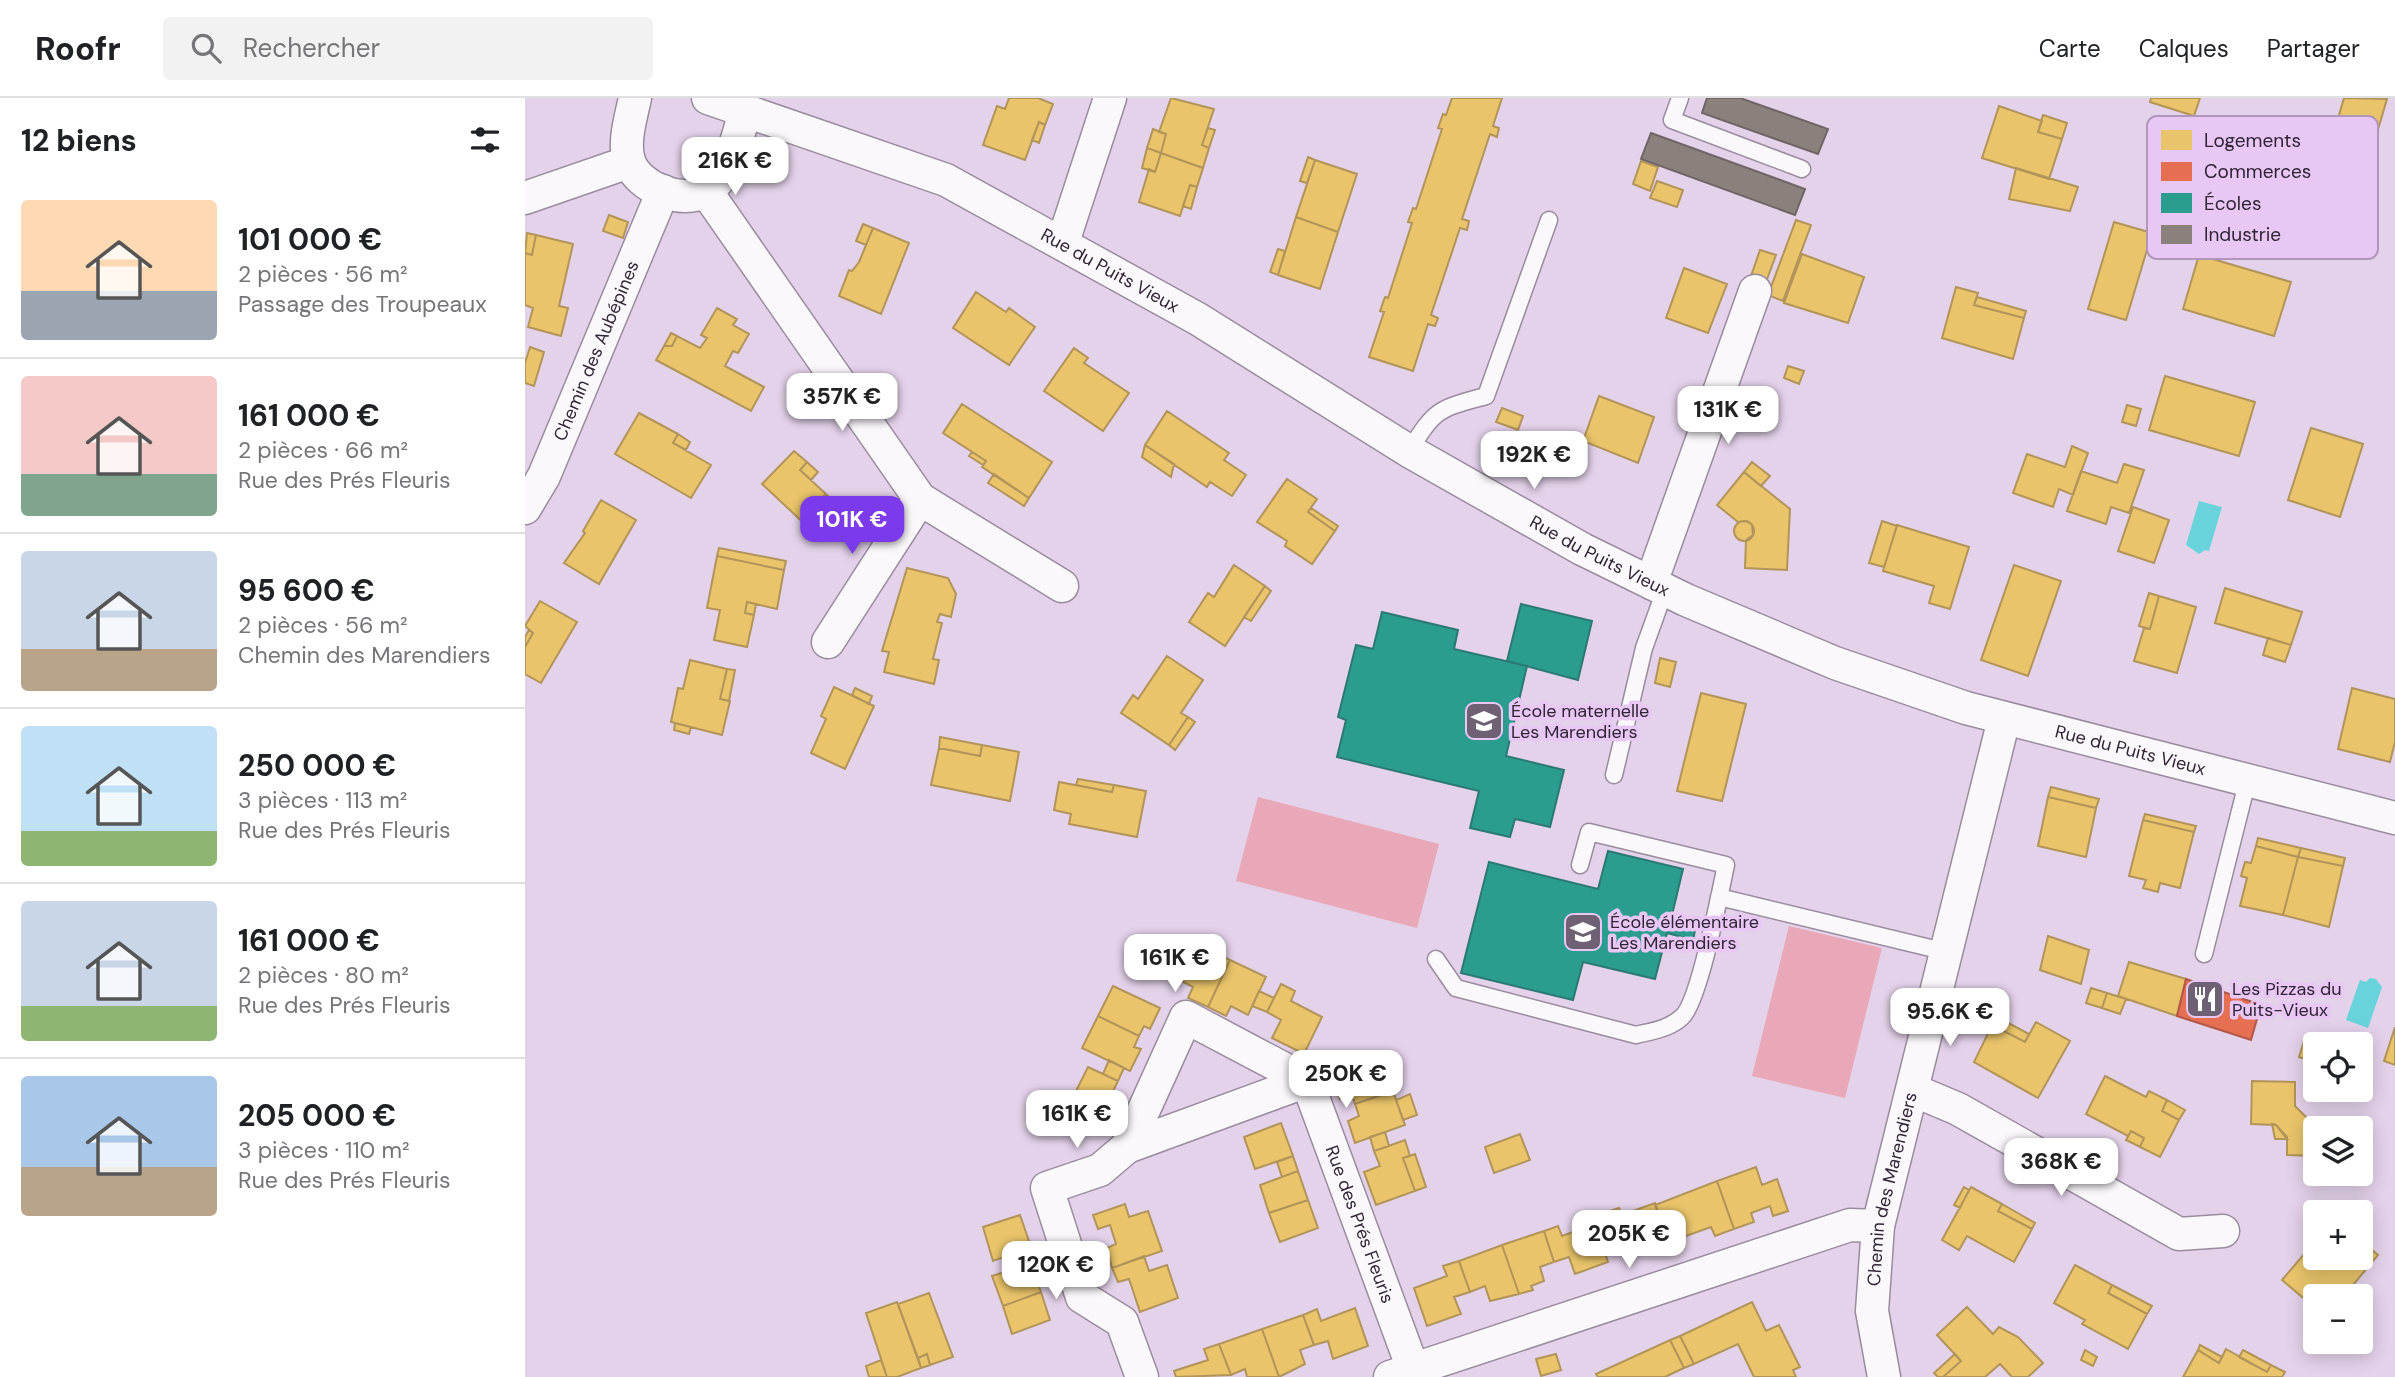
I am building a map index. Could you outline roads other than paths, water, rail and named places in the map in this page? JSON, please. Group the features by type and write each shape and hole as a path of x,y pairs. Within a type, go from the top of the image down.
{"street":[{"path":"635,98 628,131 629,162 651,187 680,196 706,191 726,168 746,110"},
{"name":"Rue du Puits Vieux","path":"708,98 946,180 1063,242 1198,319 1409,451 1658,587 1835,663 2004,719 2395,817"},
{"path":"1063,242 1109,98"},
{"path":"525,198 629,162"},
{"name":"Chemin des Aubépines","path":"525,508 544,476 663,191"},
{"path":"706,191 920,499 1062,586"},
{"path":"1658,587 1755,291"},
{"path":"828,642 920,499"},
{"name":"Chemin des Marendiers","path":"1884,1377 1872,1311 1878,1226 2004,719"},
{"path":"1127,1147 1186,1017 1307,1081"},
{"path":"1142,1377 1122,1322 1082,1297 1047,1188 1100,1170 1127,1147 1307,1081"},
{"name":"Rue des Prés Fleuris","path":"1307,1081 1406,1374 1850,1225 1878,1226"},
{"path":"1913,1090 1958,1109 2179,1234 2223,1231"}],"lane":[{"path":"1680,98 1672,120 1802,169"},
{"path":"1409,451 1431,416 1453,405 1486,396 1549,220"},
{"path":"1614,775 1658,587"},
{"path":"2204,954 2248,779"},
{"path":"1436,959 1456,988 1636,1035 1662,1029 1684,1016 1694,995 1726,865 1589,832 1580,864"},
{"path":"1719,897 1947,952"}],"water":[{"path":"2199,501 2222,507 2209,551 2205,550 2199,554 2186,545"},
{"path":"2370,978 2376,979 2382,987 2368,1028 2346,1020 2360,980 2366,982"}],"place":[{"name":"École maternelle Les Marendiers","path":"1484,721"},
{"name":"École élémentaire Les Marendiers","path":"1583,932"},
{"name":"Les Pizzas du Puits-Vieux","path":"2205,999"}]}
